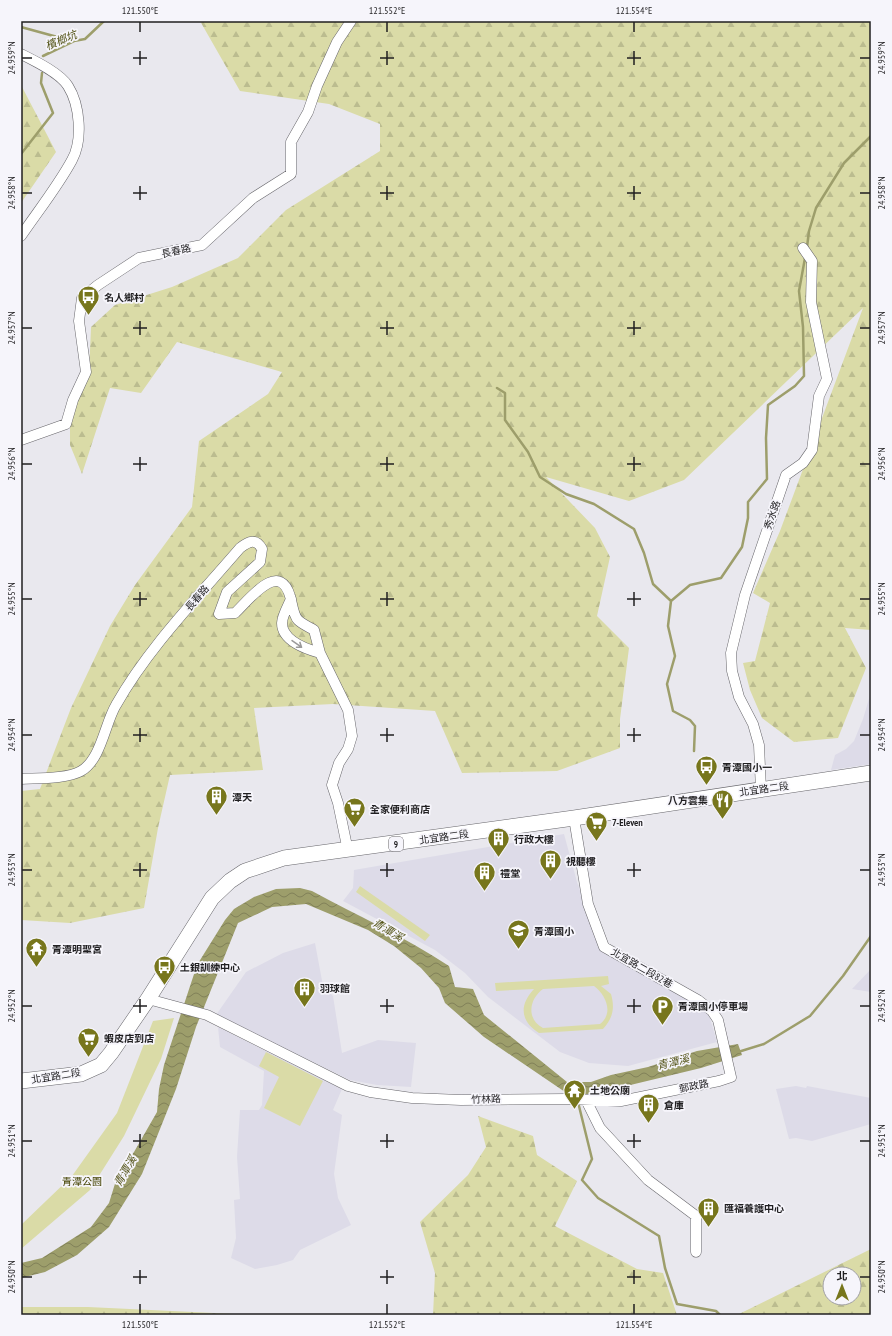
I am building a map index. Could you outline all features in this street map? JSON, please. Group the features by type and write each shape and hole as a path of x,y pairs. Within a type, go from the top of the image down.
{"main road":[{"name":"北宜路二段","path":"21,1081 80,1074 101,1065 148,999 212,898 230,881 245,871 284,858 348,851 871,773"}],"street":[{"name":"長春路","path":"21,440 66,424 73,400 86,372 79,321 82,298 98,285 139,258 202,245 253,198 291,174 291,142 308,112 337,42 350,21"},
{"path":"21,54 41,64 68,86 79,117 78,140 73,159 21,236"},
{"name":"秀水路","path":"760,790 759,746 753,724 738,697 732,671 731,653 745,595 786,475 803,463 812,450 818,415 819,396 827,380 811,302 812,261 803,248"},
{"name":"長春路","path":"21,779 68,775 81,771 92,761 115,706 132,681 186,611 240,548 248,542 254,541 259,544 262,549 260,562 227,592 219,614 235,613 260,587 275,582 283,583 288,588 297,619 314,630 320,653 348,710 352,736 348,749 339,763 332,785 338,803 348,851"},
{"path":"291,599 282,623 286,636 305,649 320,653"},
{"name":"北宜路二段82巷","path":"574,818 588,904 604,947 698,1000 712,1011 718,1020 731,1077"},
{"name":"竹林路","path":"148,999 207,1015 348,1086 370,1092 412,1098 461,1100 519,1098 586,1100"},
{"name":"郵政路","path":"586,1100 621,1101 719,1081 731,1077"},
{"path":"586,1100 600,1128 648,1180 696,1216 696,1252"}],"shaded area":[{"path":"871,692 871,764 831,770 835,755 846,749 854,741 863,719"},
{"name":"青潭國小","path":"564,834 577,882 602,952 695,1002 709,1015 717,1042 628,1066 589,1063 560,1052 488,997 465,973 435,950 343,901 353,888 354,870"},
{"path":"315,943 323,986 333,996 342,1053 378,1040 416,1043 411,1087 377,1085 350,1080 216,1015 246,972 283,953"},
{"path":"871,969 871,992 852,989"},
{"path":"218,1027 342,1089 333,1110 342,1115 334,1174 338,1198 351,1225 300,1250 293,1260 277,1265 255,1269 231,1258 236,1238 234,1200 240,1199 237,1157 240,1110 259,1110 262,1105 264,1071 220,1047"},
{"path":"796,1086 806,1088 807,1086 871,1098 871,1124 812,1141 796,1138 789,1139 776,1089"}],"green space":[{"path":"200,21 871,21 871,630 845,628 866,668 838,738 794,742 762,718 750,690 743,663 755,661 770,603 753,593 780,531 863,308 684,480 629,501 546,477 595,528 610,557 597,616 629,648 620,719 620,748 557,771 462,773 435,711 333,704 254,708 263,770 170,775 158,828 144,908 70,923 21,920 21,791 40,789 71,708 110,626 135,585 192,507 199,441 268,394 282,372 177,342 141,393 110,388 82,474 70,445 70,416 89,374 91,327 115,305 172,287 238,258 286,210 380,151 380,124 329,104 240,91"},
{"path":"21,85 56,152 21,203"},
{"path":"360,886 430,935 425,941 356,892"},
{"path":"608,976 609,984 601,986 611,994 613,1008 611,1017 603,1029 539,1033 528,1023 524,1012 526,1001 534,989 496,991 495,983","holes":["594,986 602,994 607,1004 607,1015 600,1024 543,1028 534,1020 531,1009 532,1003 538,993 543,989"]},
{"name":"青潭公園","path":"174,1018 161,1059 124,1136 90,1190 21,1249 21,1225 72,1176 117,1113 153,1021"},
{"path":"266,1052 323,1081 300,1126 264,1108 279,1077 259,1066"},
{"path":"478,1116 533,1136 537,1155 577,1181 555,1226 637,1269 663,1273 677,1315 433,1315 435,1273 420,1222 468,1175 486,1147"},
{"path":"871,1249 871,1315 737,1315 822,1273 822,1306 862,1306 862,1266 836,1266"},
{"path":"21,1307 88,1307 256,1315 21,1315"}],"water":[{"path":"300,888 312,891 381,927 449,966 455,987 473,989 484,1015 567,1082 591,1082 611,1075 648,1067 697,1051 738,1044 742,1055 701,1068 593,1094 568,1094 484,1037 445,1003 439,988 421,968 394,946 368,930 306,904 272,907 238,923 196,1027 176,1089 142,1174 109,1227 77,1255 45,1272 21,1278 21,1263 42,1258 91,1227 109,1203 118,1174 134,1152 157,1112 159,1089 164,1065 197,965 225,920 234,909 254,897 276,889"}],"waterway":[{"name":"檳榔坑","path":"43,56 74,41 85,39 104,21"},
{"path":"21,27 72,41"},
{"name":"檳榔坑","path":"21,154 53,113 41,83 42,73"},
{"path":"807,247 809,231 816,208 844,163 871,136"},
{"path":"694,751 695,726 690,720 673,711 667,684 675,656 668,626 671,601 690,585 721,578 742,547 748,518 748,502 767,479 766,438 768,405 795,386 804,376 803,327 799,291 805,258"},
{"path":"497,388 505,393 505,420 528,452 540,477 566,494 594,504 634,529 644,553 653,584 671,601"},
{"name":"青潭溪","path":"738,1052 764,1044 810,1016 843,976 871,936"},
{"path":"578,1102 592,1159 582,1180 598,1198 659,1236 665,1268 677,1304 716,1311 720,1315"}],"place":[{"name":"名人鄉村","path":"89,316"},
{"name":"青潭國小一","path":"707,786"},
{"name":"潭天","path":"216,816"},
{"name":"八方雲集","path":"723,820"},
{"name":"全家便利商店","path":"354,828"},
{"name":"7-Eleven","path":"596,842"},
{"name":"行政大樓","path":"499,858"},
{"name":"視聽樓","path":"551,880"},
{"name":"禮堂","path":"484,892"},
{"name":"青潭國小","path":"519,950"},
{"name":"青潭明聖宮","path":"37,968"},
{"name":"土銀訓練中心","path":"164,986"},
{"name":"羽球館","path":"305,1008"},
{"name":"青潭國小停車場","path":"662,1026"},
{"name":"蝦皮店到店","path":"88,1058"},
{"name":"土地公廟","path":"574,1110"},
{"name":"倉庫","path":"648,1124"},
{"name":"匯福養護中心","path":"708,1228"}]}
